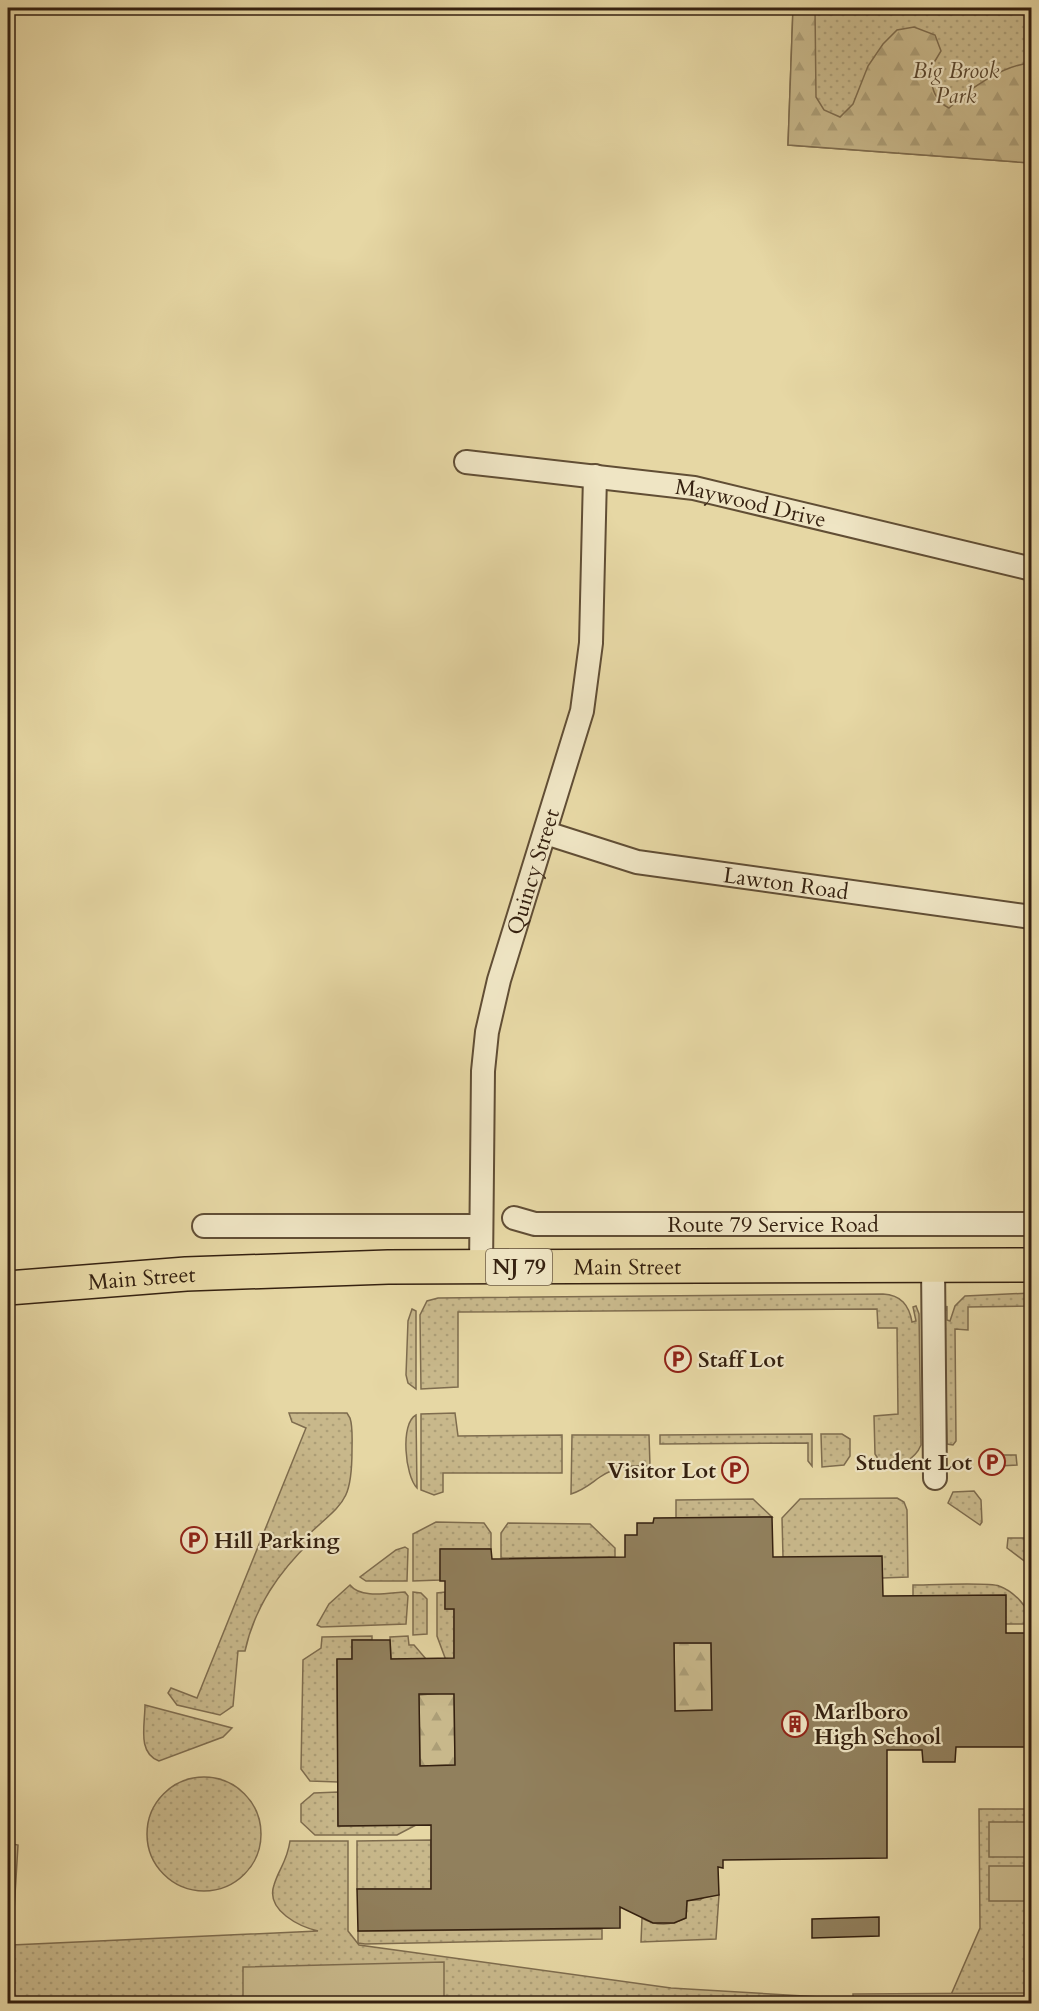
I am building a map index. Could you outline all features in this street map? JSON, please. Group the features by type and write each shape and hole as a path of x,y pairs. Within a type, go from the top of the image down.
{"main road":[{"name":"Main Street","path":"8,1288 186,1274 388,1267 1032,1265"}],"street":[{"name":"Maywood Drive","path":"466,462 694,488 1032,569"},
{"name":"Quincy Street","path":"481,1267 483,1071 487,1032 499,980 582,711 588,677 595,476"},
{"name":"Lawton Road","path":"546,833 637,862 1032,917"},
{"name":"Route 79 Service Road","path":"514,1218 535,1224 1032,1224"},
{"path":"204,1226 480,1226"},
{"path":"933,1265 935,1478"}],"green space":[{"name":"Big Brook Park","path":"793,8 1031,8 1031,163 788,145"},
{"path":"793,8 815,8 816,97 824,110 840,117 853,104 868,66 883,44 897,30 914,27 935,35 941,51 929,71 930,77 940,102 949,108 987,79 1009,68 1031,63 1031,163 788,145"},
{"path":"1031,1293 1031,1306 968,1307 968,1330 955,1329 956,1441 953,1445 947,1444 944,1315 947,1306 947,1320 950,1321 955,1306 965,1296"},
{"path":"883,1294 895,1296 903,1302 912,1322 916,1321 913,1307 916,1306 919,1314 921,1445 915,1455 900,1464 882,1465 875,1454 874,1416 898,1414 897,1328 878,1328 877,1309 458,1312 458,1387 421,1389 420,1315 427,1301 438,1298"},
{"path":"412,1309 416,1311 416,1389 408,1383 406,1375 408,1321"},
{"path":"289,1413 347,1413 351,1422 352,1468 347,1492 337,1508 307,1536 311,1541 279,1578 262,1605 245,1651 238,1651 233,1706 220,1715 177,1705 168,1693 171,1688 197,1698 306,1428 292,1422"},
{"path":"455,1413 458,1436 562,1435 562,1473 443,1473 443,1492 434,1495 421,1490 421,1414"},
{"path":"416,1415 417,1488 410,1473 406,1450 408,1428"},
{"path":"812,1434 812,1466 808,1461 808,1443 660,1444 660,1435"},
{"path":"821,1434 842,1434 850,1439 850,1456 844,1465 822,1467"},
{"path":"572,1435 649,1435 650,1466 630,1466 612,1470 571,1494"},
{"path":"982,1455 1016,1455 1017,1465 981,1467 979,1462"},
{"path":"974,1491 981,1500 982,1522 980,1525 948,1503 953,1492"},
{"path":"897,1498 904,1502 907,1510 908,1577 882,1578 783,1557 782,1518 800,1499"},
{"path":"753,1499 772,1517 676,1518 676,1500"},
{"path":"436,1522 484,1523 491,1533 491,1549 441,1549 440,1580 413,1581 413,1534"},
{"path":"508,1523 590,1524 615,1548 615,1557 501,1558 501,1533"},
{"path":"1008,1538 1025,1538 1026,1548 1031,1548 1031,1566 1007,1548"},
{"path":"405,1547 408,1549 407,1581 366,1581 360,1577 396,1550"},
{"path":"350,1585 368,1594 405,1592 408,1596 406,1624 321,1627 317,1625 329,1604"},
{"path":"913,1585 999,1586 1010,1592 1025,1606 1031,1624 1006,1624 913,1596"},
{"path":"413,1592 421,1593 427,1599 427,1634 413,1635"},
{"path":"445,1592 445,1609 454,1609 454,1682 437,1636 437,1593"},
{"path":"372,1636 372,1640 352,1640 352,1659 337,1660 338,1782 310,1781 301,1769 303,1660 321,1648 322,1637"},
{"path":"408,1636 409,1645 414,1645 426,1659 391,1659 390,1637"},
{"path":"674,1643 711,1643 712,1710 675,1711"},
{"path":"454,1692 455,1765 420,1766 419,1695"},
{"path":"145,1705 232,1728 223,1737 159,1761 152,1757 145,1745"},
{"path":"204,1777 226,1782 244,1794 256,1812 261,1834 256,1856 244,1874 226,1886 204,1891 182,1886 164,1874 152,1856 147,1834 152,1812 164,1794 182,1782"},
{"path":"338,1792 338,1826 416,1825 397,1835 315,1835 301,1822 301,1804 314,1793"},
{"path":"979,1809 1031,1809 1031,2003 947,2004 980,1928"},
{"path":"989,1822 1031,1822 1031,1857 989,1857"},
{"path":"431,1840 431,1889 357,1889 357,1841"},
{"path":"290,1841 348,1841 348,1931 359,1945 671,1988 921,2003 8,2004 8,1969 12,1945 318,1931 294,1922 279,1910 275,1903 274,1885"},
{"path":"8,1843 18,1845 12,1945 8,1969"},
{"path":"989,1866 1031,1866 1031,1901 989,1901"},
{"path":"709,1894 719,1895 716,1939 641,1942 642,1918 659,1924 686,1918 687,1900 700,1900"},
{"path":"602,1929 602,1939 358,1943 358,1931"},
{"path":"444,1962 444,2003 243,2003 243,1967"},
{"path":"1031,1993 1031,2003 853,2003 853,1994"}],"building":[{"name":"Marlboro High School","path":"772,1517 773,1557 882,1556 883,1596 1006,1595 1006,1633 1032,1633 1032,1747 956,1747 955,1762 923,1762 922,1750 887,1750 887,1858 723,1860 723,1868 718,1867 719,1895 687,1901 686,1918 674,1923 653,1923 620,1907 620,1928 358,1931 357,1889 431,1889 431,1825 338,1826 337,1659 352,1659 352,1640 390,1640 391,1659 454,1658 454,1609 445,1609 445,1581 440,1581 440,1549 491,1549 492,1559 625,1557 625,1535 637,1535 637,1523 653,1523 654,1518","holes":["674,1643 711,1643 712,1710 675,1711","419,1694 454,1694 455,1765 420,1766"]},
{"path":"879,1917 879,1936 812,1938 812,1919"}],"place":[{"name":"Staff Lot","path":"678,1359"},
{"name":"Student Lot","path":"992,1462"},
{"name":"Visitor Lot","path":"735,1470"},
{"name":"Hill Parking","path":"194,1540"},
{"name":"Marlboro High School","path":"795,1724"}]}
